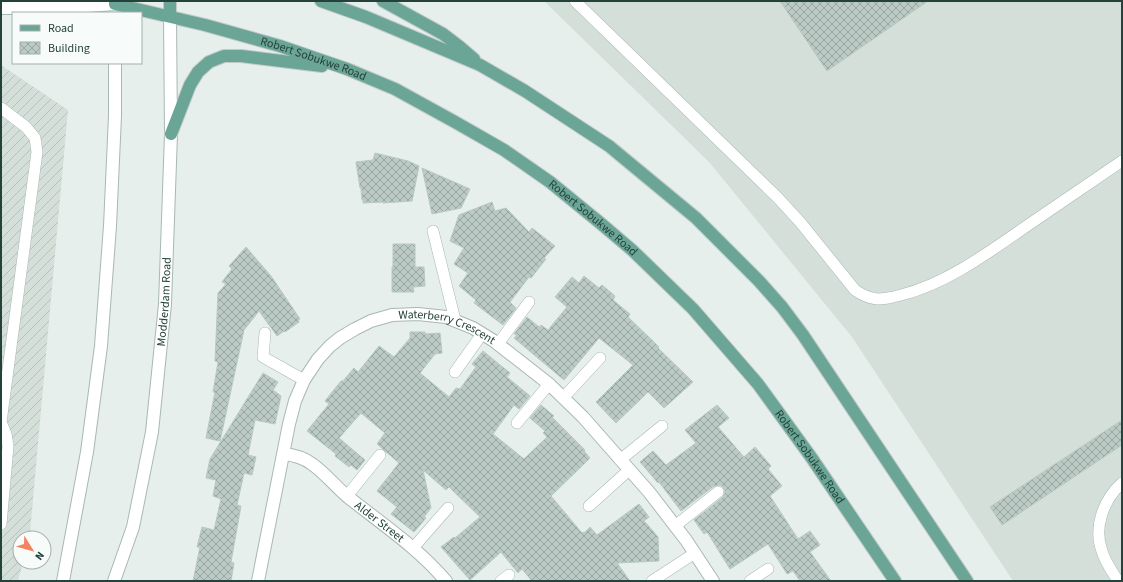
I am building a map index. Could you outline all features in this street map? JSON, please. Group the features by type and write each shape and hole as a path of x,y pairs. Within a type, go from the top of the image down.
{"main road":[{"path":"170,1 170,16"},
{"path":"320,1 366,17 480,65 525,91 609,146 696,218 759,281 782,307 811,346 967,581"},
{"path":"382,1 443,34 460,46 480,65"},
{"name":"Robert Sobukwe Road","path":"115,6 170,16 280,46 347,69 396,89 456,122 504,150 550,182 632,250 693,309 758,384 811,457 895,581"},
{"path":"171,134 190,85 198,72 209,62 224,56 241,56 347,69"}],"street":[{"path":"1,8 115,6"},
{"name":"Modderdam Road","path":"114,581 132,527 152,432 165,304 171,134 170,16"},
{"path":"63,581 87,452 101,346 110,226 115,64"},
{"name":"Waterberry Crescent","path":"258,581 289,424 295,401 304,380 318,358 330,346 355,329 371,321 392,315 418,314 446,317 473,328 498,344 549,384 583,417 648,492 695,553 713,581"},
{"name":"Alder Street","path":"284,454 298,456 312,464 347,496 413,548 433,566 446,581"}],"lane":[{"path":"575,1 778,198 800,222 855,290 866,297 878,299 911,293 945,278 967,266 1002,243 1122,161"},
{"path":"1,108 26,127 35,138 37,152 1,422 6,434 8,446 1,524"},
{"path":"433,231 455,320"},
{"path":"498,344 529,302"},
{"path":"265,333 264,357 304,380"},
{"path":"455,372 482,334"},
{"path":"563,398 600,358"},
{"path":"517,423 549,384"},
{"path":"620,460 662,426"},
{"name":"Alder Street","path":"347,496 380,455"},
{"path":"589,506 629,470"},
{"path":"1118,581 1101,550 1098,534 1100,519 1105,505 1111,494 1122,483"},
{"path":"675,526 718,492"},
{"name":"Alder Street","path":"413,548 448,508"},
{"path":"652,581 695,553"},
{"path":"750,581 768,570"}],"shaded area":[{"path":"544,1 1122,1 1122,581 1013,581 852,337 709,162"},
{"path":"1,65 68,110 30,530 12,530 12,570 21,570 18,581 1,581"}],"building":[{"path":"780,1 928,1 827,71"},
{"path":"375,153 408,161 419,166 412,201 363,203 356,162 373,160"},
{"path":"422,168 470,189 461,208 432,214"},
{"path":"492,202 495,211 506,208 529,232 532,228 555,246 544,258 546,259 531,278 529,277 510,302 516,308 503,325 474,303 476,300 459,286 468,273 454,264 464,248 450,241 459,215"},
{"path":"393,244 415,244 415,267 424,267 425,286 413,287 414,292 392,292"},
{"path":"246,247 271,276 300,319 298,320 299,322 277,336 259,311 244,330 220,441 206,438 215,392 213,392 218,362 215,361 218,293 226,284 222,282 232,269 229,266"},
{"path":"584,276 599,288 602,285 615,296 613,300 630,314 628,317 693,382 664,408 648,392 616,423 596,402 633,365 599,338 564,380 514,338 517,335 514,334 527,317 539,327 541,325 548,330 567,307 555,297 572,277 579,283"},
{"path":"410,332 425,332 425,334 440,333 442,353 435,354 420,373 449,397 456,388 460,389 476,367 472,364 483,351 510,373 507,377 530,396 519,409 514,405 493,434 524,459 547,437 543,433 545,431 530,418 541,405 554,416 552,417 585,450 584,451 590,458 551,496 582,533 590,527 597,535 639,504 649,517 644,521 658,537 659,561 617,563 630,581 532,581 522,569 518,573 501,552 470,580 441,547 454,537 455,538 480,517 449,487 446,490 423,470 431,508 424,517 426,518 414,532 391,514 397,507 377,491 399,463 377,444 385,433 361,413 339,438 365,460 357,470 351,465 349,467 335,456 336,454 307,431 329,404 325,401 354,368 358,372 379,346 394,357 410,338"},
{"path":"263,373 278,382 273,390 281,396 275,424 255,420 248,455 256,457 252,475 244,473 237,505 241,506 231,562 234,563 231,581 193,581 200,547 197,547 202,527 214,530 221,499 213,496 216,480 206,478 210,459"},
{"path":"717,405 729,418 718,427 744,457 755,447 771,466 768,469 782,486 770,496 798,539 810,531 820,545 810,552 831,581 800,581 793,571 787,574 768,544 730,569 707,532 704,534 694,520 723,497 725,491 723,487 720,485 714,486 681,511 659,482 658,483 640,462 653,451 666,465 696,443 685,430"},
{"path":"1122,420 1122,445 1002,525 990,507"}]}
